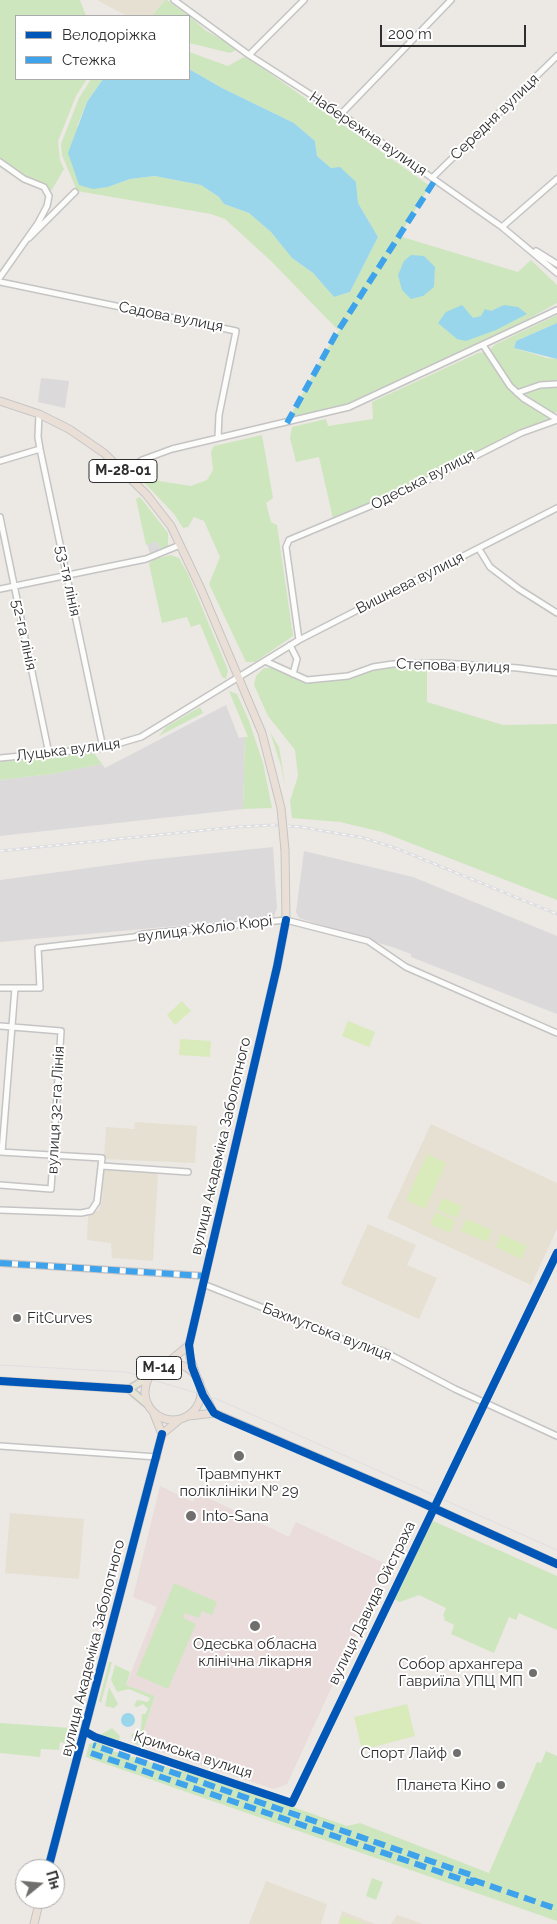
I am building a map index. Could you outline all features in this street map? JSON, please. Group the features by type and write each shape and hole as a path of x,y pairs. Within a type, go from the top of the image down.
{"highway":[{"name":"М-28-01","path":"0,401 40,414 104,453 159,510 180,545 239,678"},
{"name":"вулиця Академіка Заболотного","path":"197,1378 190,1358 189,1345 278,967 286,920 285,850 281,808 262,733 239,678"},
{"path":"165,1366 189,1345"},
{"name":"М-14","path":"153,1412 148,1405 145,1389 149,1377 165,1366 183,1366 197,1378 214,1413"},
{"name":"М-14","path":"187,1417 198,1405 200,1386"},
{"path":"153,1412 161,1418 179,1420"},
{"path":"153,1412 162,1434 179,1420 214,1413 433,1507 557,1564"},
{"name":"вулиця Академіка Заболотного","path":"51,1859 86,1732 162,1434"},
{"path":"34,1924 38,1909"}],"main road":[{"name":"М-14","path":"0,1381 129,1389 149,1377"},
{"name":"М-14","path":"129,1389 148,1405"}],"street":[{"name":"Набережна вулиця","path":"174,0 249,55 341,114 502,227 525,244 557,273"},
{"path":"249,55 304,0"},
{"path":"341,114 451,0"},
{"name":"Середня вулиця","path":"432,178 557,56"},
{"path":"0,162 24,179 44,187 49,196 47,206 38,223 0,277"},
{"path":"502,227 557,179"},
{"path":"25,240 37,232 68,197 75,192"},
{"path":"525,244 557,264"},
{"name":"Садова вулиця","path":"0,282 236,331 219,415 218,438"},
{"path":"124,472 155,454 344,409 557,310"},
{"path":"484,345 502,376 517,393 557,419"},
{"path":"517,393 540,386 557,384"},
{"name":"53-тя лінія","path":"40,414 38,437 40,449 103,748"},
{"name":"Одеська вулиця","path":"299,640 286,546 289,540 404,492 496,444 557,419"},
{"path":"0,461 40,449"},
{"name":"Вишнева вулиця","path":"265,661 299,640 557,508"},
{"name":"52-га лінія","path":"0,517 49,754"},
{"path":"0,589 146,558 180,545"},
{"path":"479,549 490,567 518,589 557,613"},
{"path":"290,645 297,659 293,674"},
{"name":"Луцька вулиця","path":"0,758 103,748 141,737 265,661"},
{"name":"Степова вулиця","path":"265,661 307,680 348,676 384,664 442,663 518,668 557,673"},
{"name":"вулиця Жоліо Кюрі","path":"15,988 40,988 38,948 134,938 143,934 286,920 368,941 406,967 557,1033"},
{"path":"0,988 15,988 1,1152 102,1158 97,1202 91,1211 81,1213 0,1210"},
{"path":"0,1026 12,1027"},
{"name":"вулиця 32-га Лінія","path":"0,1185 52,1189 61,1031 12,1027"},
{"path":"102,1166 188,1172"},
{"name":"вулиця Давида Ойстраха","path":"292,1804 433,1507 557,1253"},
{"path":"0,1263 205,1276"},
{"name":"Бахмутська вулиця","path":"203,1284 342,1339 383,1351 557,1436"},
{"path":"0,1446 157,1457"},
{"name":"Кримська вулиця","path":"86,1732 95,1737 292,1804"}],"shaded area":[{"path":"97,0 165,0 153,15 125,15"},
{"path":"41,378 69,381 65,408 38,402"},
{"path":"157,541 161,551 150,554 147,544"},
{"path":"226,705 239,738 245,737 243,809 0,836 0,780 52,774 102,764 105,768"},
{"path":"273,847 277,908 274,917 0,942 0,880 147,860"},
{"path":"304,851 413,877 557,936 557,1014 411,957 411,954 395,948 299,918 296,912"},
{"path":"135,1122 197,1126 195,1163 104,1159 106,1127 134,1129"},
{"path":"431,1124 557,1183 557,1229 531,1285 387,1218"},
{"path":"104,1170 158,1173 153,1261 112,1258 111,1243 87,1240 88,1216 99,1210 102,1200"},
{"path":"368,1224 416,1245 407,1265 437,1278 419,1319 341,1284"},
{"name":"Одеська обласна клінічна лікарня","path":"160,1486 193,1502 198,1493 289,1537 296,1522 388,1565 287,1784 274,1789 139,1745 155,1697 126,1685 157,1607 133,1597"},
{"path":"10,1513 84,1519 79,1579 5,1573"},
{"path":"266,1881 327,1904 321,1924 249,1924"},
{"path":"342,1911 375,1924 338,1924"},
{"path":"398,1915 423,1924 391,1924"}],"green space":[{"path":"0,0 80,0 86,15 15,15 15,80 86,80 76,96 58,141 60,160 64,169 50,193 44,184 23,178 0,160"},
{"path":"167,0 188,15 153,15"},
{"path":"190,17 205,30 238,49 230,53 190,43"},
{"path":"190,52 228,66 244,57 251,60 430,186 399,236 518,272 531,260 557,285 557,303 510,329 347,404 289,418 327,349 354,308 338,330 271,261 225,219 211,214 77,191 62,155 61,144 79,98 90,80 102,80 87,102 77,126 108,187 130,179 155,176 201,185 219,197 224,204 249,213 271,232 292,258 313,273 334,297 350,292 378,237 358,203 356,182 331,168 317,156 315,141 294,123 222,88 190,70"},
{"path":"557,315 557,323 516,341 514,348 547,358 557,359 557,412 551,414 551,422 521,433 450,469 334,523 319,457 296,462 290,438 292,427 326,419 328,426 373,419 372,402 478,353 487,352 496,344"},
{"path":"262,435 273,498 266,503 271,522 277,525 293,636 255,662 246,662 209,584 220,557 204,521 194,517 188,527 183,528 174,514 140,478 139,474 144,468 151,472 159,481 191,486 207,480 213,470 211,452 214,446"},
{"path":"140,497 168,533 168,548 161,551 157,541 146,545 136,499"},
{"path":"171,555 179,558 188,574 228,670 226,679 222,677 200,624 191,627 187,617 162,623 149,564 152,560"},
{"path":"427,663 427,702 503,725 557,724 557,900 382,832 340,822 292,818 290,801 298,776 295,750 268,716 254,685 256,676 264,668 282,668 302,679 348,676 373,667"},
{"path":"229,691 237,694 249,721 263,763 272,808 243,809 245,737 248,737"},
{"path":"200,707 203,713 159,736 166,727"},
{"path":"270,732 279,747 286,790 281,766"},
{"path":"94,753 102,764 52,774 0,780 0,762"},
{"path":"182,1001 191,1011 175,1025 167,1015"},
{"path":"348,1021 375,1032 369,1047 342,1036"},
{"path":"180,1039 211,1041 210,1057 179,1055"},
{"path":"427,1154 446,1163 425,1209 406,1200"},
{"path":"442,1198 462,1206 457,1218 437,1210"},
{"path":"436,1212 455,1221 450,1233 430,1224"},
{"path":"466,1219 492,1230 487,1242 461,1231"},
{"path":"501,1234 527,1246 521,1259 496,1247"},
{"path":"431,1520 557,1576 557,1630 519,1613 516,1620 509,1617 494,1653 451,1634 454,1625 444,1620 443,1616 446,1608 419,1595 400,1602 393,1599"},
{"path":"174,1583 217,1602 212,1615 202,1611 199,1618 185,1613 183,1618 196,1624 168,1689 136,1675"},
{"path":"109,1662 112,1662 101,1703 99,1701"},
{"path":"115,1665 130,1672 126,1685 155,1696 139,1745 135,1744 131,1735 141,1729 142,1714 145,1714 148,1709 143,1704 137,1707 134,1706 137,1700 148,1702 150,1698 129,1689 117,1692 111,1680"},
{"path":"109,1687 118,1704 114,1708 105,1706"},
{"path":"407,1704 415,1736 362,1750 354,1717"},
{"path":"0,1723 71,1728 68,1744 60,1742 59,1750 41,1749 40,1757 0,1753"},
{"path":"112,1728 120,1736 119,1741 100,1735"},
{"path":"96,1742 110,1746 113,1751 179,1771 182,1768 347,1826 360,1823 489,1873 537,1762 541,1763 546,1751 557,1756 557,1921 86,1757 89,1744"},
{"path":"372,1878 383,1882 376,1900 366,1896"},
{"path":"343,1916 366,1924 340,1924"}],"water":[{"path":"190,70 222,88 294,123 315,141 317,156 331,168 340,167 356,182 358,203 378,237 350,292 334,297 313,273 292,258 271,232 249,213 224,204 219,197 201,185 155,176 130,179 108,187 93,189 79,185 68,153 87,102 102,80 190,80"},
{"path":"411,255 424,256 435,267 434,287 423,296 411,299 402,290 398,275 404,261"},
{"path":"462,305 473,318 481,316 485,309 491,311 504,305 518,307 527,314 496,330 466,341 457,339 438,323 446,312"},
{"path":"557,323 557,359 514,348 516,341"},
{"path":"125,1713 131,1713 135,1720 131,1727 125,1727 121,1723 121,1717"}],"tram line":[{"path":"0,1365 126,1372 217,1399 557,1550"}],"railway":[{"path":"0,851 236,827 273,825 301,827 364,838 398,849 557,914"}],"marked path":[{"path":"287,423 336,334 435,180"},
{"path":"0,1263 205,1276"},
{"path":"91,1753 472,1883 474,1876 93,1745"},
{"path":"473,1880 557,1909"}],"cycle path":[{"path":"286,920 277,967 189,1345 192,1367 203,1395 214,1413 222,1417 418,1501 557,1564"},
{"path":"86,1732 95,1737 292,1803 557,1253"},
{"path":"0,1381 129,1389"},
{"path":"51,1859 162,1434"}],"place":[{"name":"FitCurves","path":"17,1318"},
{"name":"Травмпункт поліклініки № 29","path":"239,1456"},
{"name":"Into-Sana","path":"191,1516"},
{"name":"Одеська обласна клінічна лікарня","path":"255,1626"},
{"name":"Собор архангера Гавриїла УПЦ МП","path":"533,1673"},
{"name":"Спорт Лайф","path":"457,1753"},
{"name":"Планета Кіно","path":"501,1785"}]}
